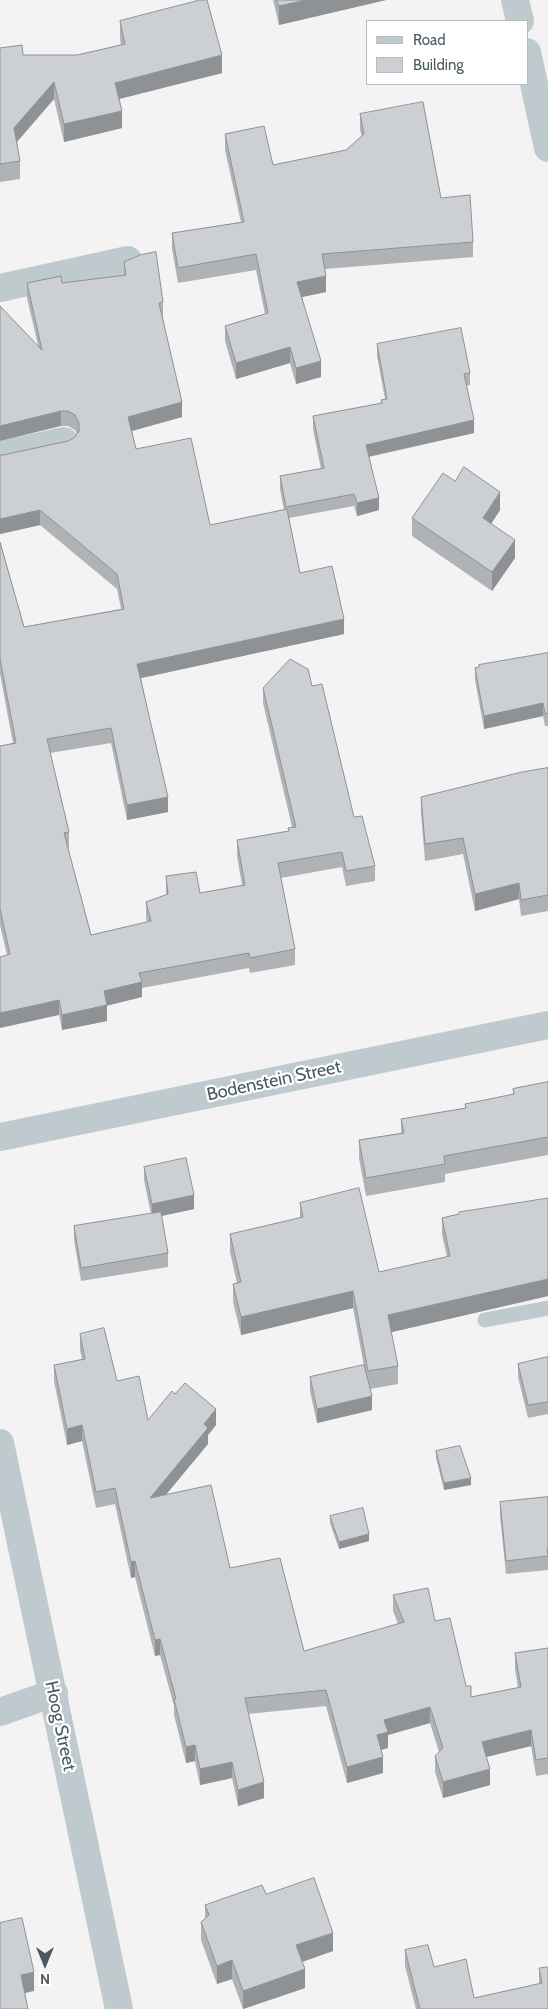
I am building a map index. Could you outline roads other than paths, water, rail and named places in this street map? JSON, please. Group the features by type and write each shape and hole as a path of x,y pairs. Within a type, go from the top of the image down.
{"street":[{"path":"515,0 520,20"},
{"path":"528,57 548,148"},
{"path":"0,288 128,260"},
{"path":"0,456 64,441"},
{"name":"Bodenstein Street","path":"0,1137 548,1025"},
{"name":"Hoog Street","path":"0,1443 119,2009"},
{"path":"0,1712 54,1693"}],"lane":[{"path":"485,1320 548,1308"}]}
